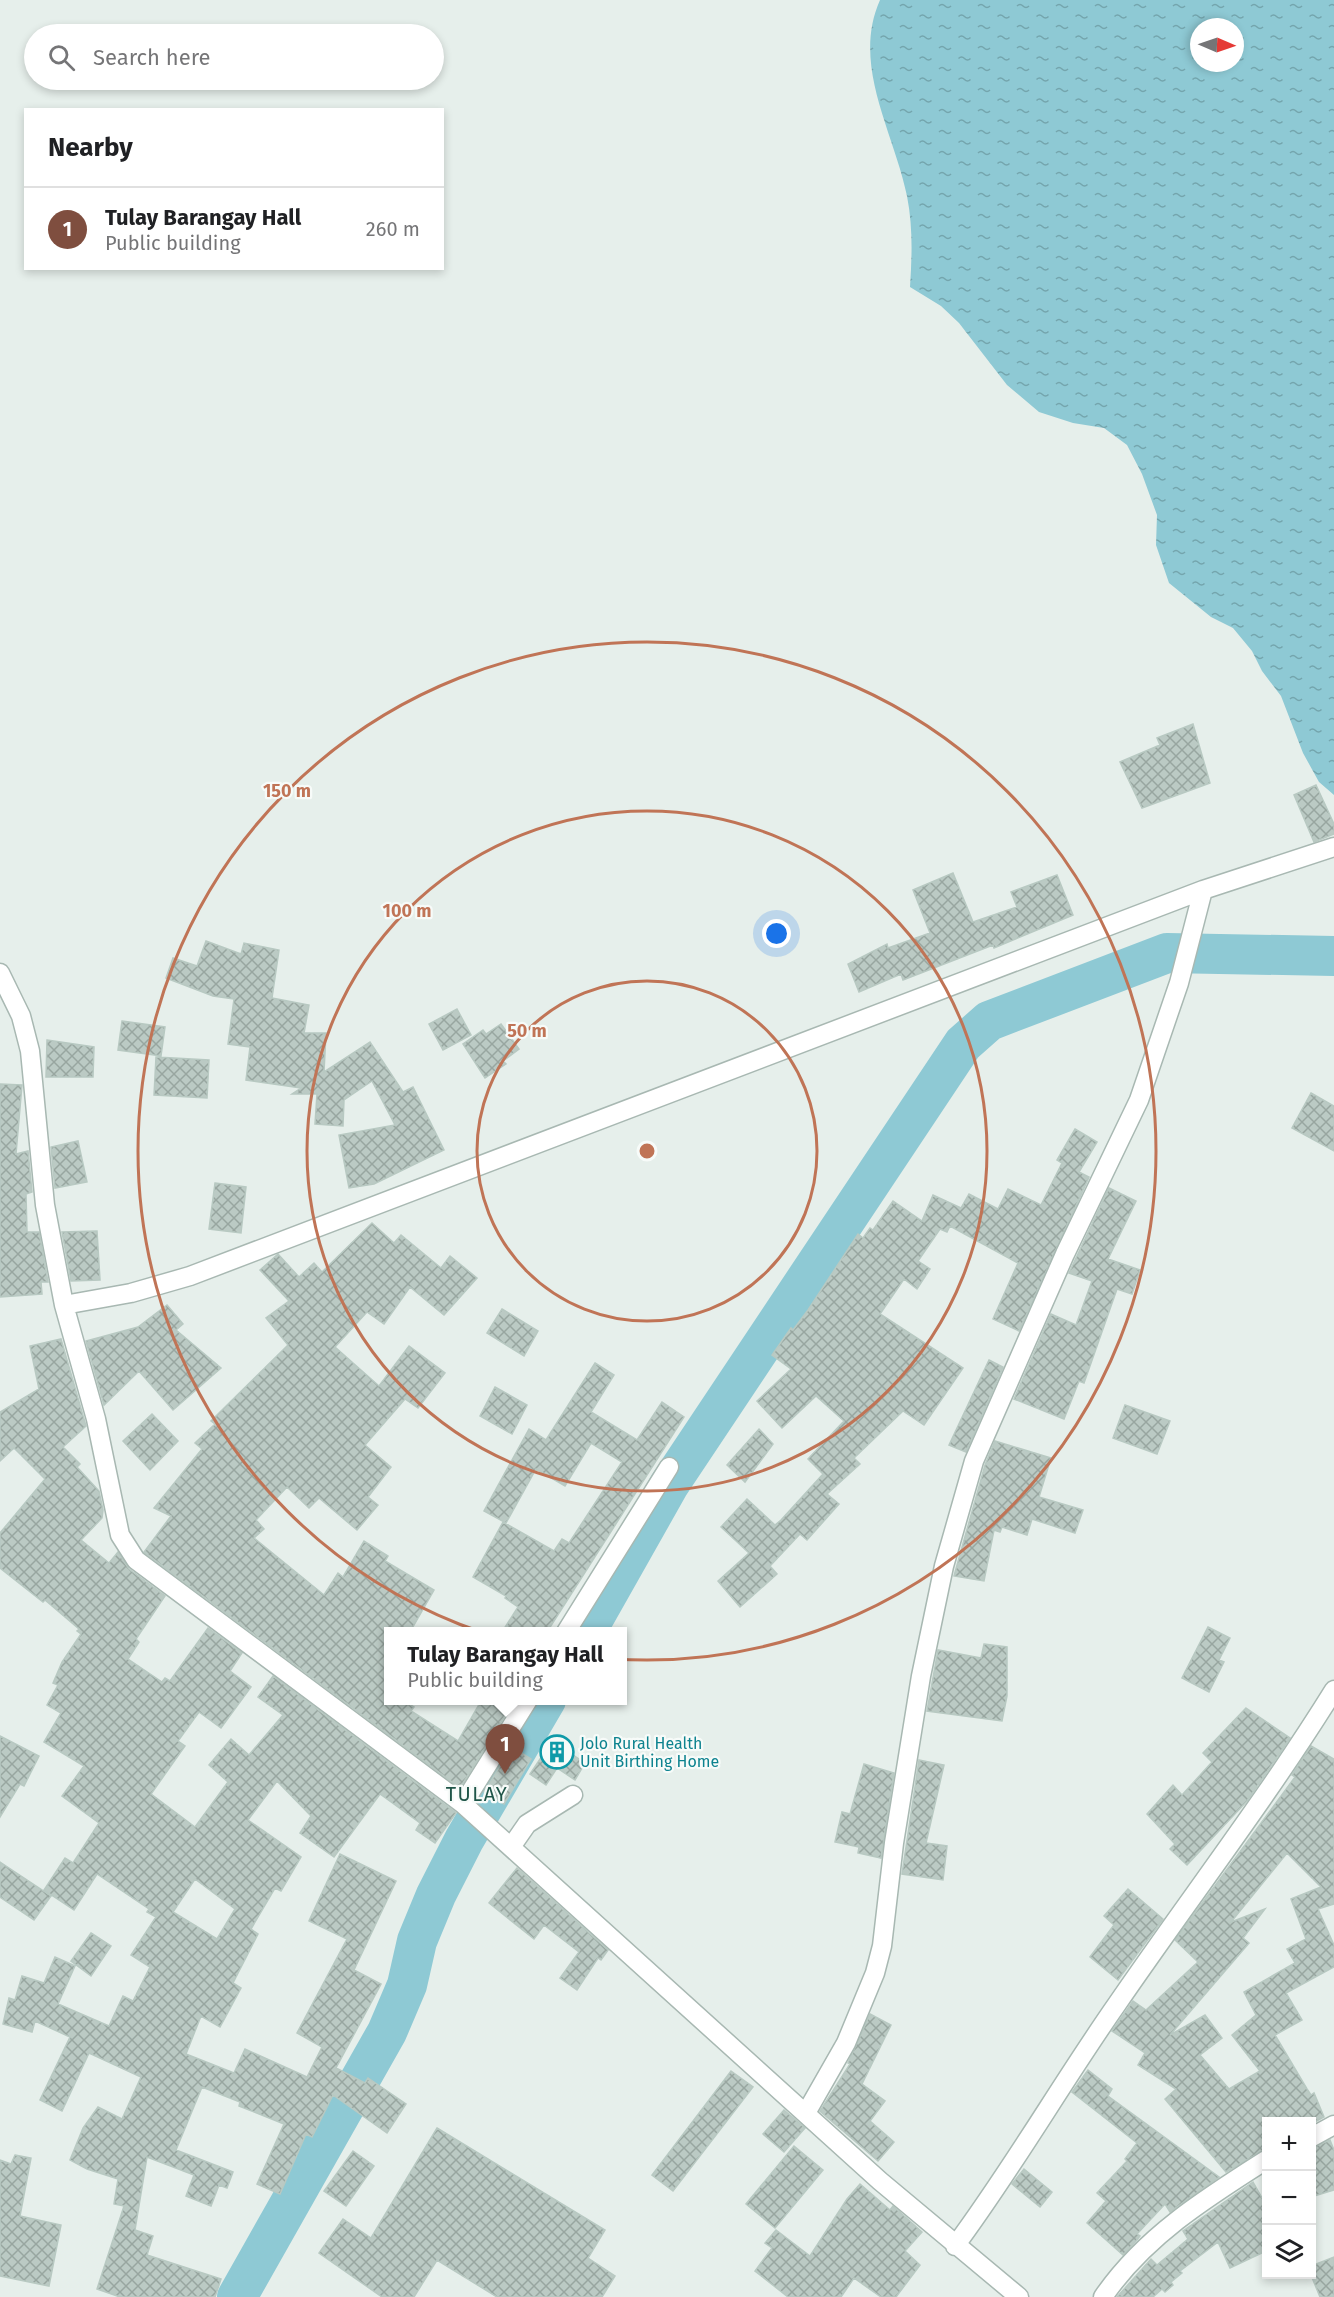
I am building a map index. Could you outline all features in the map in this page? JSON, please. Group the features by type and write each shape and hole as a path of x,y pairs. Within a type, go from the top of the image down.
{"street":[{"path":"64,1305 131,1293 190,1276 1203,891 1334,847"},
{"path":"806,2113 846,2043 875,1973 882,1946 894,1843 921,1676 944,1566 974,1461 1060,1264 1123,1137 1153,1065 1179,982 1203,891"},
{"path":"0,973 21,1016 30,1051 45,1206 64,1305 96,1419 120,1535 136,1560 466,1807 955,2246 1019,2297"},
{"path":"569,1627 669,1467"},
{"path":"955,2246 999,2185 1116,2005 1273,1783 1334,1690"},
{"path":"466,1807 526,1705"},
{"path":"511,1847 527,1824 573,1794"},
{"path":"1316,2134 1334,2125"},
{"path":"1103,2297 1135,2258 1167,2228 1213,2193 1262,2162"}],"water":[{"path":"880,0 1334,0 1334,795 1319,782 1303,753 1281,696 1262,671 1252,651 1233,628 1211,617 1169,583 1156,545 1157,515 1142,474 1127,445 1104,428 1073,423 1039,412 1007,385 959,323 941,306 910,287 912,242 907,196 878,98 872,74 870,49 872,24"}],"building":[{"path":"1193,724 1210,783 1142,808 1120,762 1160,745 1157,738"},
{"path":"1316,785 1334,824 1334,834 1314,842 1294,795"},
{"path":"953,873 973,922 1017,907 1011,892 1057,875 1073,915 994,948 993,945 903,980 901,974 859,992 848,964 887,944 888,948 930,933 913,890"},
{"path":"206,941 241,954 244,943 279,950 272,998 309,1005 304,1033 326,1033 324,1072 370,1042 403,1092 413,1087 444,1150 374,1184 349,1188 339,1135 395,1125 372,1081 344,1100 343,1126 315,1124 317,1094 292,1094 301,1088 246,1080 250,1047 228,1044 234,999 213,996 166,978 173,958 197,966"},
{"path":"457,1009 471,1035 443,1050 429,1024"},
{"path":"122,1021 165,1027 161,1056 118,1050"},
{"path":"501,1024 519,1049 503,1061 506,1064 485,1078 463,1044 483,1030 486,1034"},
{"path":"47,1040 94,1047 93,1077 46,1077"},
{"path":"156,1057 209,1060 207,1098 154,1095"},
{"path":"0,1084 22,1085 16,1154 28,1151 32,1192 26,1194 27,1232 39,1232 48,1282 41,1282 42,1294 0,1297"},
{"path":"1311,1093 1334,1106 1334,1151 1292,1128"},
{"path":"1075,1129 1097,1142 1079,1172 1089,1177 1019,1331 993,1319 1018,1263 950,1226 947,1232 940,1229 918,1261 930,1269 917,1289 904,1279 880,1314 963,1368 924,1425 903,1411 854,1458 860,1464 827,1494 839,1504 807,1540 800,1534 770,1566 777,1574 740,1607 718,1581 749,1553 721,1527 747,1499 775,1525 781,1520 823,1474 808,1459 844,1421 816,1396 782,1428 757,1401 791,1369 772,1355 791,1328 793,1330 808,1310 858,1234 863,1238 870,1228 873,1230 893,1201 922,1221 933,1195 961,1208 969,1194 998,1209 1008,1189 1041,1205 1062,1163 1057,1160"},
{"path":"78,1141 87,1182 55,1188 51,1147"},
{"path":"215,1183 246,1187 241,1233 209,1229"},
{"path":"1109,1188 1136,1201 1108,1259 1140,1270 1132,1294 1117,1289 1084,1383 1079,1381 1064,1419 1014,1399 1051,1314 1076,1325 1092,1281 1069,1273"},
{"path":"372,1223 394,1243 401,1235 441,1268 450,1256 477,1278 444,1315 410,1287 384,1324 367,1312 335,1347 379,1386 409,1346 445,1373 418,1408 405,1399 365,1445 391,1467 368,1497 378,1505 357,1530 319,1498 309,1508 287,1487 256,1520 264,1529 254,1538 324,1595 338,1573 343,1577 364,1541 388,1556 385,1561 434,1590 413,1627 384,1627 384,1705 411,1705 414,1707 411,1711 458,1741 479,1705 512,1705 460,1788 144,1552 171,1516 154,1508 202,1449 195,1443 215,1424 211,1421 288,1345 266,1318 289,1301 260,1270 278,1254 299,1277 314,1263 322,1272"},
{"path":"97,1231 100,1280 71,1281 62,1232"},
{"path":"167,1305 183,1324 176,1330 221,1368 173,1410 139,1371 104,1405 86,1341 138,1327"},
{"path":"502,1309 538,1331 524,1356 487,1333"},
{"path":"61,1339 86,1426 63,1447 80,1464 77,1467 99,1491 103,1510 102,1518 81,1540 109,1563 118,1552 129,1569 165,1596 136,1639 139,1642 128,1659 162,1682 165,1678 170,1681 208,1628 242,1653 230,1671 251,1687 221,1728 199,1712 178,1741 185,1746 151,1794 195,1827 228,1782 209,1765 231,1739 249,1755 283,1715 258,1697 273,1676 456,1813 435,1843 416,1830 420,1823 380,1794 334,1857 300,1833 311,1816 277,1781 248,1820 301,1857 281,1891 275,1888 251,1929 258,1934 233,1983 241,1988 220,2027 201,2016 186,2054 234,2073 245,2049 307,2077 322,2047 297,2033 347,1939 309,1921 340,1854 396,1881 354,1970 381,1984 336,2068 365,2083 368,2078 406,2104 387,2133 333,2095 312,2137 306,2134 280,2194 257,2184 284,2124 239,2106 240,2102 202,2087 176,2150 233,2172 227,2188 219,2185 211,2206 186,2196 194,2175 147,2157 135,2230 153,2236 147,2255 221,2279 215,2297 120,2297 97,2289 124,2206 114,2204 118,2179 87,2169 70,2160 83,2128 98,2107 122,2119 141,2077 89,2053 62,2111 40,2100 70,2037 35,2021 32,2032 3,2024 9,1998 15,2000 22,1976 44,1983 55,1957 75,1966 58,2004 109,2026 123,1996 133,2001 150,1967 131,1955 156,1917 147,1912 149,1909 97,1874 74,1910 44,1890 65,1858 73,1863 99,1823 62,1796 84,1766 44,1742 61,1713 47,1705 58,1685 53,1683 62,1662 81,1634 77,1631 79,1629 45,1600 43,1602 0,1568 0,1533 45,1479 14,1448 0,1461 0,1412 39,1389 30,1346","holes":["195,1879 235,1909 217,1939 173,1912"]},
{"path":"989,1360 1003,1367 966,1452 949,1445"},
{"path":"595,1363 614,1375 591,1412 637,1440 662,1402 684,1417 550,1627 505,1627 518,1607 505,1598 506,1596 473,1577 503,1522 554,1551 562,1539 569,1543 622,1462 591,1443 565,1486 536,1469 506,1523 484,1511 529,1429 546,1440"},
{"path":"495,1387 527,1405 512,1434 480,1416"},
{"path":"1125,1405 1170,1421 1157,1454 1113,1438"},
{"path":"152,1414 178,1441 150,1470 123,1441"},
{"path":"759,1429 773,1444 745,1482 727,1465"},
{"path":"995,1441 1051,1458 1039,1497 1083,1510 1075,1533 1032,1519 1027,1535 1002,1527 1000,1532 994,1530 984,1581 954,1576 985,1465"},
{"path":"1208,1627 1230,1638 1219,1660 1224,1662 1209,1692 1182,1678"},
{"path":"984,1644 1007,1647 1007,1696 1002,1721 927,1711 938,1650 981,1658"},
{"path":"1246,1708 1290,1738 1247,1801 1187,1865 1170,1849 1175,1844 1147,1814 1173,1785 1182,1795 1212,1762 1203,1753"},
{"path":"0,1736 39,1756 24,1786 20,1784 0,1817"},
{"name":"Jolo Rural Health Unit Birthing Home","path":"552,1741 585,1763 575,1780 557,1768 546,1785 530,1774"},
{"path":"1311,1746 1334,1759 1334,1904 1318,1909 1334,1945 1334,1967 1286,1993 1302,2020 1275,2035 1311,2095 1314,2093 1324,2117 1316,2121 1316,2117 1262,2117 1262,2151 1226,2172 1165,2099 1176,2089 1138,2065 1145,2053 1112,2031 1133,2001 1146,2010 1198,1962 1175,1940 1295,1777 1292,1775","holes":["1287,1853 1321,1887 1291,1899 1306,1939 1287,1949 1295,1963 1244,1992 1256,2015 1232,2035 1260,2071 1229,2089 1200,2055 1222,2038 1205,2015 1170,2035 1249,1943 1243,1938 1265,1909 1231,1922"]},
{"path":"512,1747 531,1759 504,1804 484,1792"},
{"path":"919,1760 944,1765 926,1843 947,1846 943,1880 902,1874"},
{"path":"864,1764 894,1773 881,1858 858,1853 859,1847 835,1842 842,1812 850,1814"},
{"path":"0,1862 51,1896 34,1920 0,1897"},
{"path":"517,1868 608,1950 601,1960 598,1958 577,1990 560,1978 579,1952 544,1925 534,1939 489,1903"},
{"path":"1128,1889 1163,1919 1118,1980 1090,1957 1114,1925 1104,1916"},
{"path":"91,1933 111,1946 91,1976 71,1961"},
{"path":"870,2014 891,2025 862,2084 885,2101 870,2121 894,2142 878,2161 820,2111 850,2064 848,2063"},
{"path":"1088,2070 1112,2089 1108,2096 1219,2177 1170,2212 1165,2204 1137,2234 1140,2236 1123,2255 1087,2223 1106,2201 1097,2193 1127,2161 1125,2159 1137,2143 1072,2092"},
{"path":"731,2071 753,2087 673,2191 652,2175"},
{"path":"784,2110 805,2128 784,2152 763,2134"},
{"path":"437,2128 605,2230 588,2258 615,2276 602,2297 497,2297 437,2260 414,2297 382,2297 319,2253 343,2219 371,2238"},
{"path":"1330,2140 1334,2150 1334,2190 1316,2195 1316,2171 1316,2146"},
{"path":"794,2146 823,2170 775,2228 746,2204"},
{"path":"353,2151 374,2166 346,2206 324,2191"},
{"path":"15,2155 31,2158 20,2216 61,2225 49,2286 0,2276 0,2160 11,2164"},
{"path":"1024,2169 1052,2192 1040,2207 1012,2184"},
{"path":"1253,2182 1262,2198 1262,2253 1230,2268 1218,2242 1180,2271 1182,2273 1171,2282 1173,2285 1165,2292 1162,2289 1153,2297 1117,2297 1151,2259 1157,2265 1188,2239 1183,2231"},
{"path":"860,2184 890,2210 893,2206 922,2232 905,2251 920,2265 896,2297 881,2297 854,2278 841,2297 788,2297 755,2271 772,2248 765,2243 776,2230 810,2256 847,2199"},
{"path":"1334,2257 1334,2297 1320,2297 1313,2279 1316,2279 1316,2264"}],"waterway":[{"path":"589,1627 669,1485 963,1044 989,1021 1167,953 1334,956"},
{"path":"237,2297 387,2032 407,1985 417,1941 436,1895 464,1840 543,1705"}],"place":[{"name":"Jolo Rural Health Unit Birthing Home","path":"557,1752"},
{"name":"Tulay Barangay Hall","path":"505,1774"}],"district":[{"name":"TULAY","path":"477,1794"}]}
